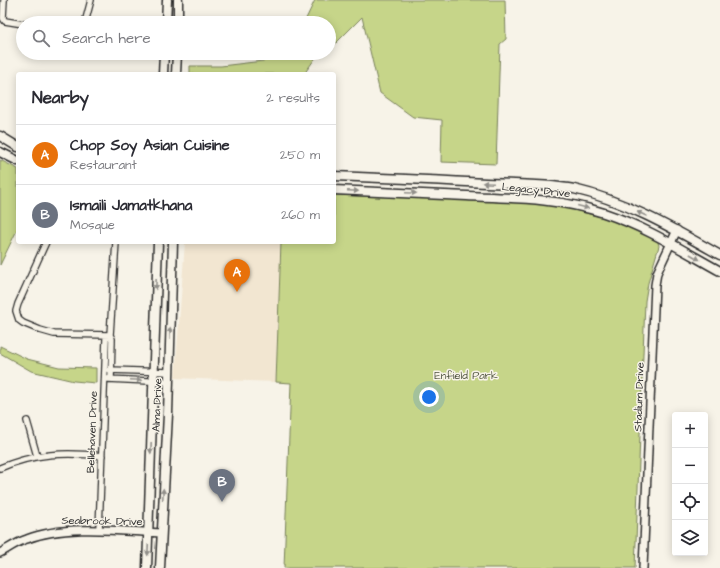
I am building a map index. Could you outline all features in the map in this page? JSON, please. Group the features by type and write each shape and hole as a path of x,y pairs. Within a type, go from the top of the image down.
{"main road":[{"path":"166,16 167,0"},
{"path":"178,0 178,16"},
{"path":"164,60 163,71 176,71 176,60"},
{"path":"0,136 16,145"},
{"path":"0,152 16,160"},
{"name":"Legacy Drive","path":"336,176 530,185 572,189 600,197 677,230 720,255"},
{"path":"372,177 372,192"},
{"name":"Legacy Drive","path":"336,190 522,198 570,204 603,213 635,225 671,243 720,272"},
{"name":"Alma Drive","path":"147,568 158,244"},
{"name":"Alma Drive","path":"160,568 169,382 173,244"},
{"path":"156,300 171,298"}],"street":[{"path":"4,0 3,18 5,21 16,23"},
{"path":"87,16 91,0"},
{"name":"Stadium Drive","path":"643,568 655,286 658,273 677,230"},
{"path":"45,244 18,304 16,311 17,317 23,323 54,334 110,335"},
{"name":"Bellehaven Drive","path":"112,379 112,339 110,335 116,244"},
{"name":"Bellehaven Drive","path":"99,530 104,370 106,339 110,335"},
{"path":"104,370 169,372"},
{"path":"104,379 169,382"},
{"path":"27,421 37,456"},
{"path":"0,468 37,456 70,454 102,456"},
{"name":"Seabrook Drive","path":"0,553 15,544 45,533 66,530 161,533"}],"shaded area":[{"path":"185,244 281,244 276,382 175,378"}],"green space":[{"path":"315,0 505,0 506,39 500,44 496,164 441,162 442,120 413,117 380,93 362,17 336,43 336,16 307,16"},
{"path":"314,60 305,72 190,72 190,66 221,66 263,61"},
{"path":"0,160 16,168 16,232 0,265"},
{"name":"Enfield Park","path":"336,195 527,201 563,207 609,219 641,232 658,242 659,246 648,283 645,301 635,568 284,568 291,383 276,382 281,244 336,244"},
{"path":"0,346 27,359 59,367 96,368 96,383 74,381 31,371 0,353"}],"place":[{"name":"Chop Soy Asian Cuisine","path":"237,292"},
{"name":"Ismaili Jamatkhana","path":"222,502"}]}
